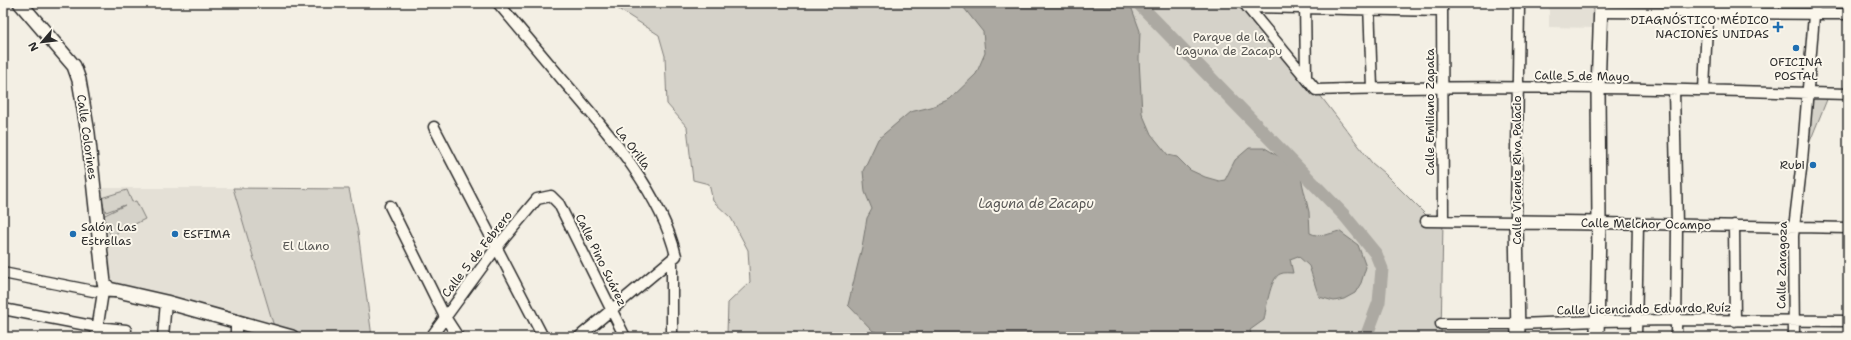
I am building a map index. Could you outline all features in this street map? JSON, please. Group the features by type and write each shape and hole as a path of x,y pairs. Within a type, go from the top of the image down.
{"main road":[{"name":"Calle Colorines","path":"20,3 74,66 79,80 88,133 102,289"},
{"path":"1597,337 1599,223 1598,89 1601,7"},
{"name":"Calle Melchor Ocampo","path":"1516,222 1599,223"},
{"name":"Calle Vicente Riva Palacio","path":"1516,222 1518,331"},
{"path":"102,289 123,292 166,302 236,320 292,337"}],"street":[{"name":"La Orilla","path":"498,3 589,111 640,178 672,239 676,256 672,259 672,337"},
{"name":"Calle Vicente Riva Palacio","path":"1516,222 1519,3"},
{"name":"Calle Zaragoza","path":"1794,337 1794,227 1802,161 1815,3"},
{"path":"1246,5 1442,7"},
{"path":"1246,5 1306,77"},
{"path":"1305,6 1306,77"},
{"path":"1369,6 1372,88"},
{"name":"Calle Emiliano Zapata","path":"1442,7 1443,220"},
{"path":"1601,7 1708,8 1814,14 1848,14"},
{"path":"1704,90 1708,8"},
{"name":"Calle 5 de Mayo","path":"1306,77 1316,90 1372,88 1518,88 1704,90 1848,94"},
{"path":"1674,90 1677,225 1676,337"},
{"path":"434,126 543,337"},
{"name":"Calle 5 de Febrero","path":"431,337 496,248 537,199 551,196"},
{"name":"Calle Pino Suárez","path":"551,196 559,204 610,310 625,337"},
{"path":"390,206 445,317 458,337"},
{"name":"Calle Melchor Ocampo","path":"1426,221 1516,222"},
{"name":"Calle Melchor Ocampo","path":"1599,223 1848,228"},
{"path":"1636,337 1638,223"},
{"path":"1734,225 1735,321"},
{"path":"579,337 672,259"},
{"path":"3,274 102,289 97,332"},
{"path":"164,337 166,302"},
{"path":"3,309 97,332 126,330"},
{"path":"236,320 236,337"},
{"name":"Calle Licenciado Eduardo Ruíz","path":"1441,324 1518,331 1597,321 1676,320 1848,322"}],"shaded area":[{"path":"1549,3 1595,3 1594,28 1549,27"},
{"name":"ESFIMA","path":"100,188 233,188 275,330 111,284"}],"green space":[{"name":"Parque de la Laguna de Zacapu","path":"609,3 1244,3 1306,77 1372,163 1427,216 1443,221 1441,337 723,337 727,334 728,303 750,282 748,250 731,218 713,201 709,184 693,180 687,127 667,104 665,56 659,35"},
{"path":"1809,96 1828,97 1802,161"},
{"name":"El Llano","path":"233,188 349,189 358,232 372,337 295,337 275,330"},
{"path":"127,190 132,202 136,201 145,219 111,236 101,217 125,205 106,212 101,198"}],"water":[{"name":"Laguna de Zacapu","path":"960,3 1128,3 1132,9 1140,31 1139,59 1142,113 1151,134 1168,155 1177,157 1190,170 1205,177 1219,181 1225,180 1235,160 1249,148 1265,148 1285,160 1301,178 1309,212 1310,233 1321,235 1339,231 1358,245 1366,267 1361,283 1355,293 1344,299 1334,301 1319,297 1309,266 1298,256 1290,259 1293,273 1280,274 1274,281 1269,295 1264,320 1250,330 1252,337 883,337 881,334 873,331 848,305 862,247 867,218 872,209 865,192 863,171 878,139 910,112 931,107 950,99 976,74 985,53 983,32"}],"waterway":[{"path":"1138,3 1344,215 1376,254 1382,269 1379,302 1366,337"}],"place":[{"name":"DIAGNÓSTICO MÉDICO NACIONES UNIDAS","path":"1778,27"},
{"name":"OFICINA POSTAL","path":"1796,48"},
{"name":"Rubi","path":"1813,165"},
{"name":"Salón Las Estrellas","path":"73,234"},
{"name":"ESFIMA","path":"175,234"}]}
